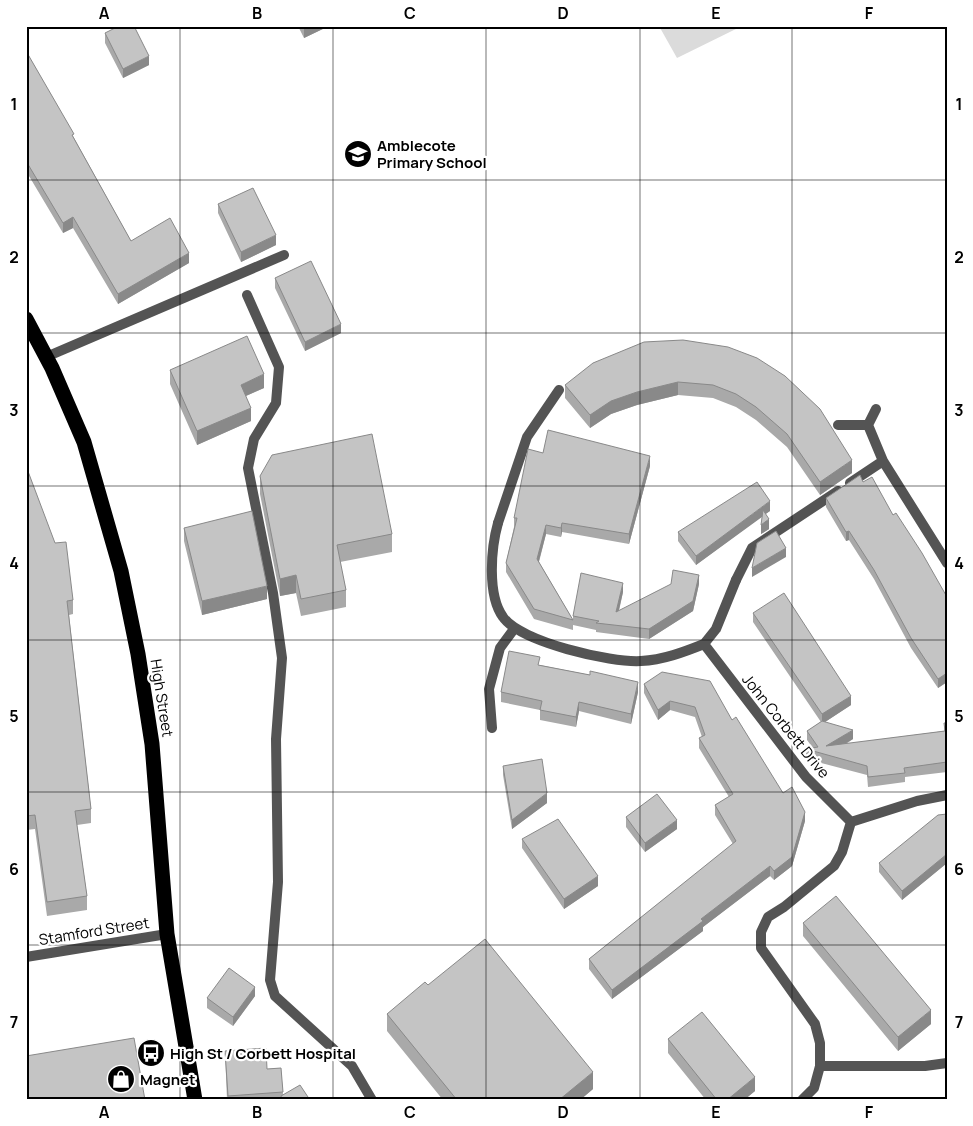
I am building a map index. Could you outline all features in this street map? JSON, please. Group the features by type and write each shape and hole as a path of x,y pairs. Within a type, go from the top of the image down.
{"highway":[{"name":"High Street","path":"26,319 46,357 84,442 121,571 138,654 152,744 167,934 195,1100"}],"street":[{"path":"46,357 284,256"},
{"path":"247,295 279,367 276,403 254,439 248,468 273,593 282,658 276,739 278,882 270,980 275,996 352,1066 372,1100"},
{"path":"559,390 527,437 492,544 491,565 497,602 502,616 514,629 532,638 596,656 641,661 677,654 704,644 716,630 736,580 752,548 883,461"},
{"path":"876,409 868,425 883,461 947,563"},
{"path":"838,425 868,425"},
{"path":"492,728 489,689 500,648 514,629"},
{"name":"John Corbett Drive","path":"704,644 806,777 851,822"},
{"path":"802,1100 814,1088 820,1066 820,1043 816,1024 761,948 761,932 768,916 784,907 834,866 842,852 851,822 917,801 947,795"},
{"name":"Stamford Street","path":"26,957 167,934"},
{"path":"820,1066 925,1066 947,1062"}],"shaded area":[{"path":"659,26 742,26 677,58"}],"building":[{"path":"119,26 134,26 149,56 123,69 105,33"},
{"path":"26,51 74,134 72,135 131,241 170,218 189,253 118,294 73,217 63,223 26,161"},
{"path":"253,188 276,235 241,252 218,204"},
{"path":"311,261 341,324 305,342 275,278"},
{"path":"247,336 264,374 241,385 251,408 197,431 170,370"},
{"path":"683,340 728,347 757,358 785,376 820,409 852,460 820,482 787,434 756,407 736,394 713,385 678,382 637,392 611,401 590,415 565,385 593,363 644,342"},
{"path":"548,430 650,456 629,534 562,523 561,528 546,525 537,559 573,620 534,609 506,563 517,518 514,518 528,449 543,453"},
{"path":"372,434 392,534 337,545 346,590 301,599 296,575 280,579 260,476 272,455"},
{"path":"26,466 55,543 66,542 73,600 67,601 91,809 75,811 87,896 47,902 35,815 26,816"},
{"path":"860,475 863,482 872,477 893,515 896,513 947,597 947,673 938,679 911,638 874,570 849,531 846,532 826,498"},
{"path":"757,482 770,501 696,556 678,532"},
{"path":"763,510 769,519 761,525"},
{"path":"252,511 267,586 202,601 184,528"},
{"path":"776,531 786,548 752,568 757,543"},
{"path":"673,570 699,575 693,601 649,629 596,623 599,621 573,616 581,573 623,583 616,612 671,584"},
{"path":"784,593 851,696 822,714 753,613"},
{"path":"509,651 540,657 538,665 590,675 590,671 638,682 631,714 579,702 576,717 540,710 542,701 501,692"},
{"path":"662,672 710,681 732,720 736,717 783,793 792,787 805,812 792,857 774,871 770,866 701,919 703,921 612,990 589,959 736,841 715,805 733,794 699,738 705,735 695,707 670,701 658,710 644,684"},
{"path":"822,721 853,730 826,746 945,731 944,723 947,723 947,762 904,768 905,773 868,777 867,766 806,749 818,747 807,731"},
{"path":"542,759 547,793 512,820 503,766"},
{"path":"657,794 677,820 645,843 626,817"},
{"path":"947,814 947,854 902,891 879,863 938,815"},
{"path":"558,819 598,876 564,899 522,839"},
{"path":"836,896 931,1010 898,1037 803,923"},
{"path":"485,939 593,1072 559,1100 457,1100 387,1014 425,982 428,985"},
{"path":"229,968 255,987 233,1017 207,998"},
{"path":"702,1012 755,1077 727,1100 717,1100 668,1039"},
{"path":"134,1038 145,1100 26,1100 26,1056"},
{"path":"266,1048 267,1069 281,1068 283,1092 228,1096 225,1051"},
{"path":"300,1085 310,1100 282,1100 281,1096"}],"place":[{"name":"Amblecote Primary School","path":"358,154"},
{"name":"High St / Corbett Hospital","path":"151,1053"},
{"name":"Magnet","path":"121,1079"}]}
